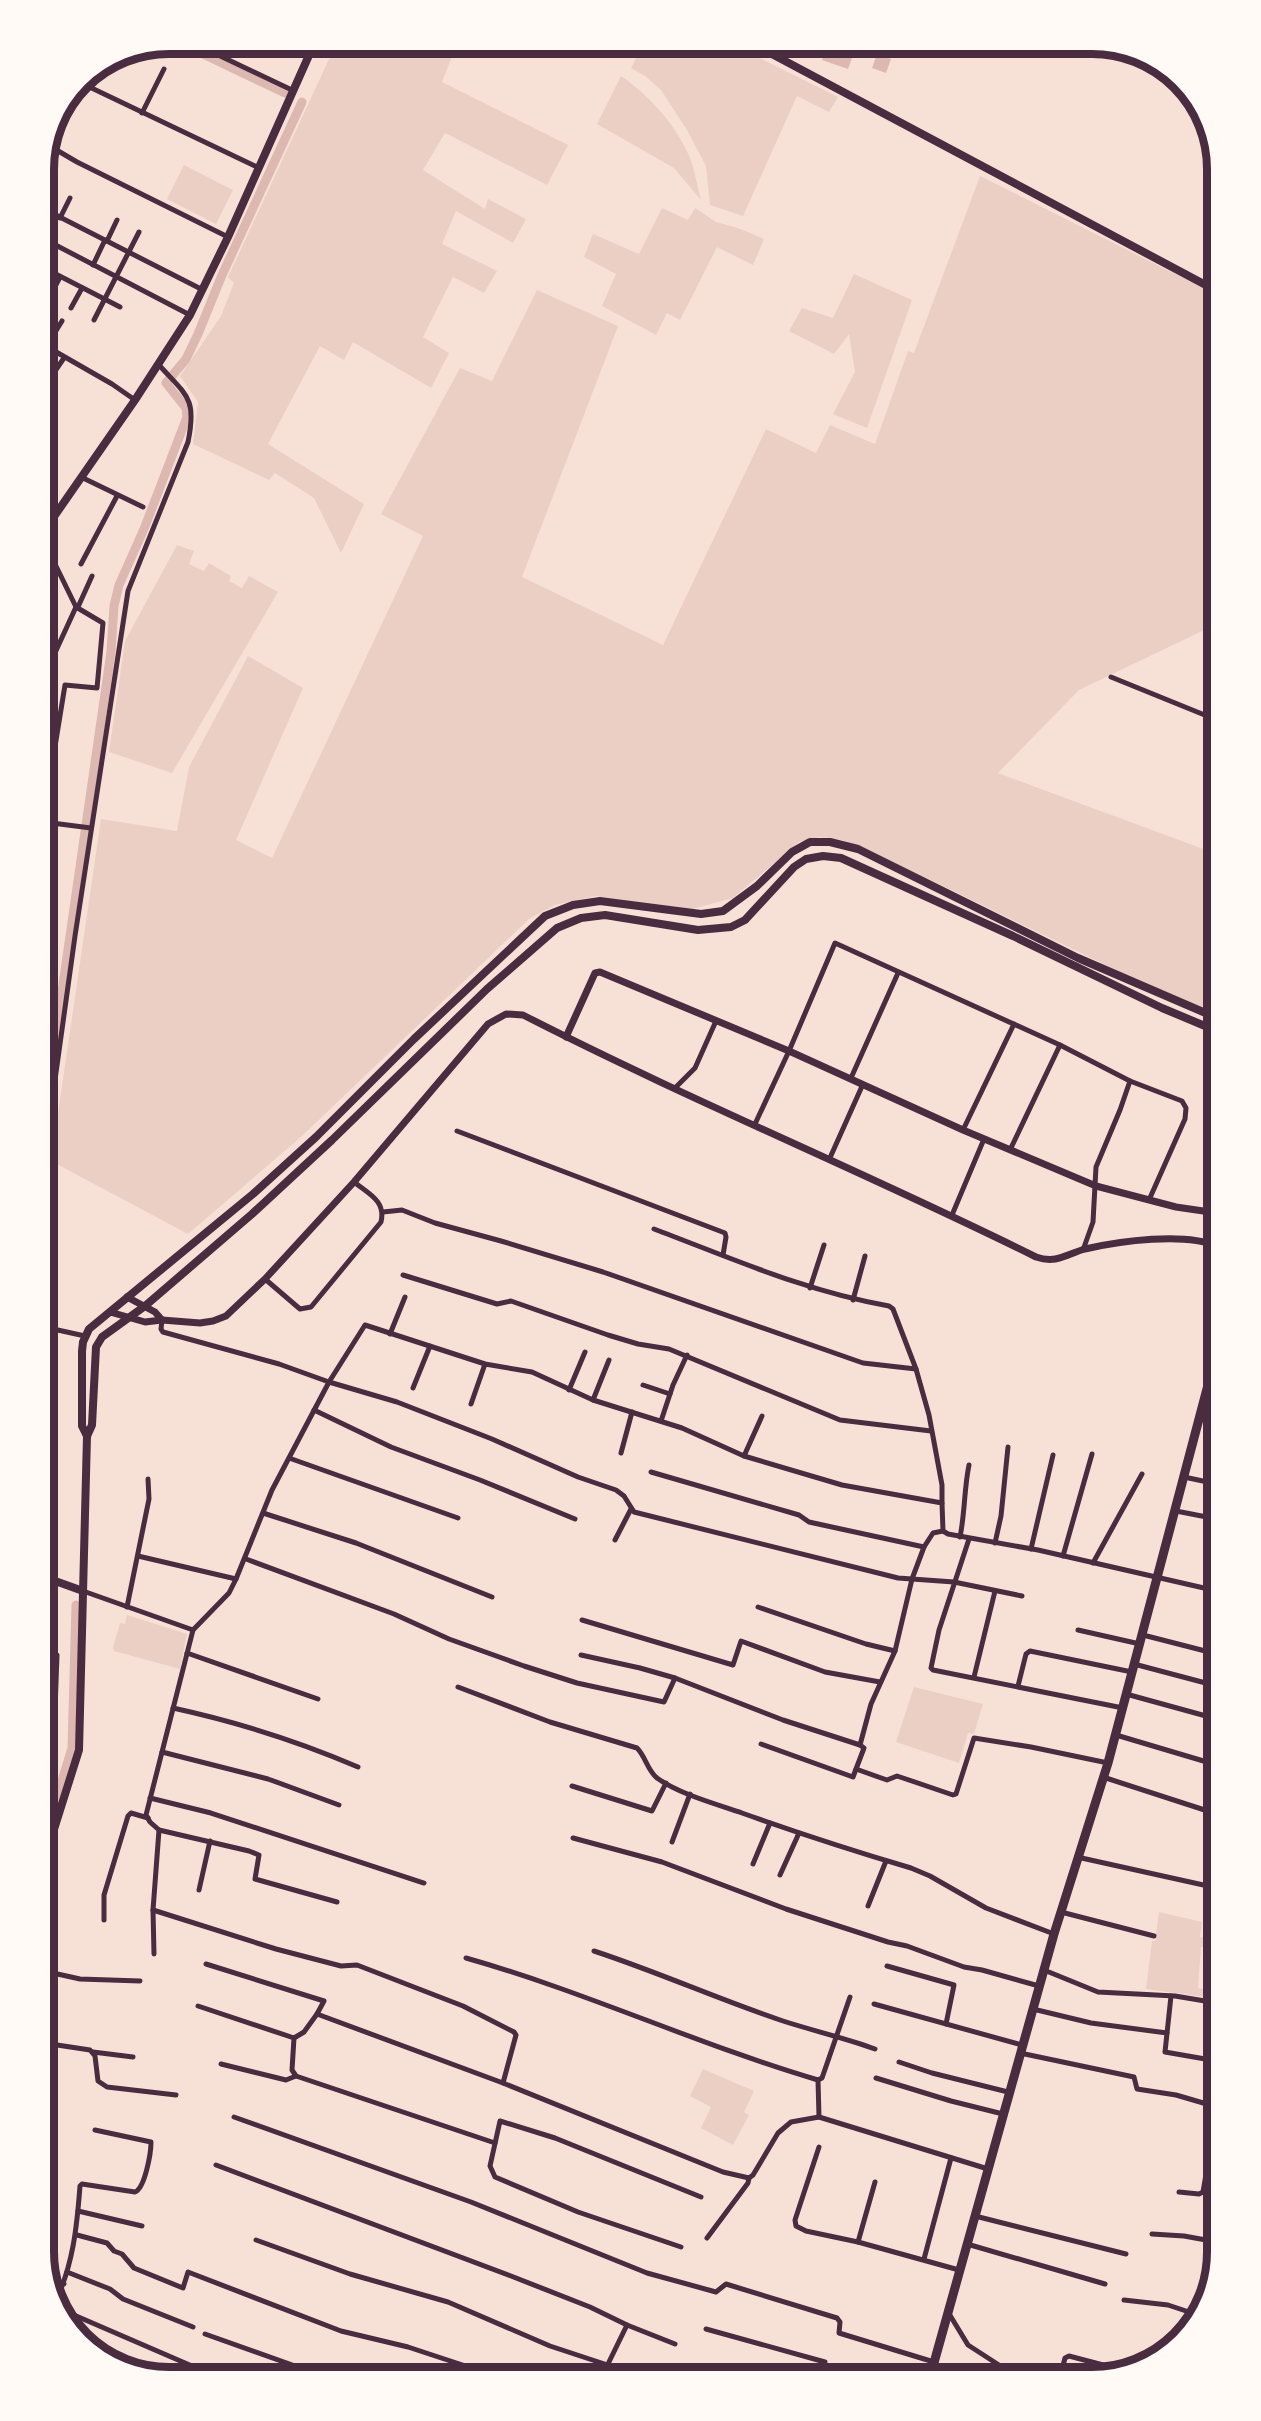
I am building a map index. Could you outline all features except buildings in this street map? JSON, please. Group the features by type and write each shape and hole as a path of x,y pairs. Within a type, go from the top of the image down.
{"highway":[{"path":"933,2367 1060,1912 1116,1735 1184,1477 1207,1401"}],"main road":[{"path":"54,510 81,477 135,400 190,315 228,237 310,54"},
{"path":"772,54 1207,285"},
{"path":"87,1436 82,1426 82,1351 89,1329 253,1194 316,1137 414,1039 545,916 573,905 600,901 700,914 723,911 758,886 792,852 810,842 830,842 858,849 1078,958 1207,1013"},
{"path":"54,1829 79,1750 87,1436 92,1425 96,1347 102,1336 145,1306 252,1214 332,1140 478,997 557,928 581,918 605,915 699,930 731,927 745,920 794,867 806,859 823,856 841,858 1013,936 1162,1008 1207,1026"},
{"path":"54,1580 83,1591"}],"street":[{"path":"216,54 294,91"},
{"path":"142,113 164,69"},
{"path":"89,87 259,168"},
{"path":"56,150 228,237"},
{"path":"60,218 70,198"},
{"path":"54,215 203,291"},
{"path":"93,265 117,220"},
{"path":"94,320 139,232"},
{"path":"54,244 190,315"},
{"path":"54,274 120,307"},
{"path":"54,289 60,277"},
{"path":"71,308 82,288"},
{"path":"54,333 62,321"},
{"path":"54,352 112,384 135,400"},
{"path":"54,372 64,358"},
{"path":"54,1082 87,827 128,591 188,442 192,425 192,409 185,394 159,365"},
{"path":"81,477 143,507"},
{"path":"81,564 117,496"},
{"path":"54,563 77,607 103,623 97,688 65,685 54,753"},
{"path":"54,655 92,576"},
{"path":"1111,677 1207,716"},
{"path":"54,823 87,827"},
{"path":"755,1124 835,944 1060,1045 1130,1081 1182,1101 1186,1108 1185,1119 1149,1200"},
{"path":"566,1037 597,972 789,1051 963,1130 1096,1186 1176,1207 1207,1211"},
{"path":"851,1078 898,974"},
{"path":"110,1312 145,1322 162,1320 200,1323 213,1322 226,1316 265,1279 354,1182 496,1018 506,1014 523,1015 1043,1259 1065,1258 1083,1250 1156,1238 1207,1242"},
{"path":"675,1088 694,1068 716,1021"},
{"path":"963,1130 1014,1024"},
{"path":"1010,1150 1060,1045"},
{"path":"1083,1250 1093,1222 1096,1167 1130,1081"},
{"path":"829,1160 863,1084"},
{"path":"457,1131 725,1233 723,1255"},
{"path":"952,1215 984,1139"},
{"path":"265,1279 300,1309 311,1307 381,1222 383,1212 380,1204 354,1182"},
{"path":"383,1212 402,1210 435,1223 603,1272 863,1363 916,1369"},
{"path":"654,1229 810,1288 853,1300 890,1306 893,1309 916,1369 929,1415 942,1485 943,1531"},
{"path":"810,1288 824,1245"},
{"path":"853,1300 865,1256"},
{"path":"404,1275 496,1304 511,1301 608,1335 638,1344 669,1349 840,1420 932,1431"},
{"path":"390,1334 405,1296"},
{"path":"127,1297 156,1312 162,1320 163,1332 279,1364 328,1382 397,1402 492,1439 578,1477 616,1490 624,1496 634,1512 898,1578 954,1582 1022,1596"},
{"path":"148,1818 150,1798 193,1630 229,1593 246,1559 272,1490 328,1382 365,1325 485,1364 532,1372 593,1400 661,1421 722,1444 744,1456 842,1485 942,1503"},
{"path":"54,1329 85,1336"},
{"path":"412,1388 430,1346"},
{"path":"569,1390 585,1352"},
{"path":"661,1421 687,1355"},
{"path":"593,1400 609,1360"},
{"path":"471,1404 485,1364"},
{"path":"644,1384 670,1394"},
{"path":"314,1410 391,1447 575,1519"},
{"path":"621,1453 632,1412"},
{"path":"744,1456 762,1416"},
{"path":"995,1543 1001,1516 1008,1447"},
{"path":"1063,1556 1092,1454"},
{"path":"1031,1549 1053,1455"},
{"path":"289,1458 458,1518"},
{"path":"960,1537 965,1513 969,1465"},
{"path":"651,1472 799,1515 809,1522 924,1547"},
{"path":"1093,1563 1142,1474"},
{"path":"1184,1477 1207,1482"},
{"path":"127,1607 149,1499 148,1479"},
{"path":"615,1540 631,1509"},
{"path":"1176,1511 1207,1517"},
{"path":"263,1514 356,1543 492,1597"},
{"path":"761,1744 851,1777 854,1776 864,1748 861,1745 871,1704 896,1651 912,1579 924,1547 933,1533 943,1531 969,1539 1031,1549 1207,1589"},
{"path":"969,1539 939,1630 931,1668 1123,1708"},
{"path":"138,1556 236,1579"},
{"path":"246,1559 394,1614 449,1639 576,1683 664,1702 675,1678"},
{"path":"83,1591 193,1630"},
{"path":"974,1677 995,1591"},
{"path":"758,1607 866,1644 896,1651"},
{"path":"582,1620 733,1665 741,1641 825,1672 880,1682"},
{"path":"1078,1630 1207,1651"},
{"path":"1018,1686 1026,1654 1030,1651 1133,1668 1207,1684"},
{"path":"54,1653 57,1655 54,1738"},
{"path":"187,1653 318,1699"},
{"path":"581,1655 675,1678 783,1720 861,1745"},
{"path":"459,1687 550,1722 637,1748 644,1755 652,1773 666,1783 690,1794 930,1876 986,1908 1054,1934"},
{"path":"1126,1694 1207,1716"},
{"path":"173,1708 218,1718 308,1745 358,1767"},
{"path":"1116,1735 1207,1762"},
{"path":"856,1769 886,1780 897,1776 953,1795 956,1794 974,1738 1108,1763"},
{"path":"162,1752 267,1779 339,1805"},
{"path":"1103,1777 1207,1810"},
{"path":"572,1786 652,1811 666,1783"},
{"path":"672,1842 690,1794"},
{"path":"150,1798 222,1816 424,1883"},
{"path":"104,1920 104,1895 128,1816 131,1813 148,1818 159,1830 259,1855 255,1879 337,1902"},
{"path":"753,1864 770,1823"},
{"path":"154,1954 153,1910 159,1830"},
{"path":"780,1875 799,1833"},
{"path":"573,1838 662,1862 786,1909 907,1946 964,1967 1039,1986"},
{"path":"200,1890 210,1841"},
{"path":"1077,1857 1207,1886"},
{"path":"868,1906 886,1861"},
{"path":"153,1910 276,1949 341,1966 357,1965 473,2011 516,2035 503,2083"},
{"path":"1060,1912 1154,1936"},
{"path":"594,1951 679,1980 785,2022 836,2035 875,2049"},
{"path":"466,1958 526,1975 775,2068 818,2080"},
{"path":"198,2006 294,2038 304,2032 324,2001 206,1964"},
{"path":"887,1966 954,1985 946,2024"},
{"path":"1044,1970 1098,1992 1171,1996 1207,2001"},
{"path":"54,1973 80,1979 140,1981"},
{"path":"1171,1996 1165,2052 1207,2059"},
{"path":"818,2080 822,2078 850,1997"},
{"path":"874,2004 946,2024 1021,2049 1134,2077 1137,2089 1176,2095 1207,2104"},
{"path":"1033,2009 1091,2023 1167,2033"},
{"path":"317,2014 503,2083 723,2172 749,2178"},
{"path":"294,2038 292,2070 296,2076 495,2143"},
{"path":"54,2045 133,2057"},
{"path":"93,2052 98,2081 102,2085 176,2095"},
{"path":"899,2062 932,2073 1008,2092"},
{"path":"221,2064 286,2080 296,2076"},
{"path":"876,2078 1003,2114"},
{"path":"818,2080 819,2117"},
{"path":"234,2117 471,2202 647,2273 716,2292 726,2284 837,2318 840,2322 839,2333 934,2362"},
{"path":"707,2238 748,2183 778,2133 791,2122 819,2117 988,2169"},
{"path":"681,2247 579,2211 495,2177 490,2166 500,2121 555,2138 701,2197"},
{"path":"61,2291 76,2235 80,2186 82,2184 139,2191 146,2174 152,2145 150,2141 95,2130"},
{"path":"819,2147 795,2220 796,2226 814,2233 858,2242 959,2270"},
{"path":"924,2259 951,2158"},
{"path":"216,2165 541,2288 675,2344"},
{"path":"1179,2192 1199,2194 1203,2192 1207,2168"},
{"path":"858,2242 875,2182"},
{"path":"78,2211 142,2226"},
{"path":"975,2216 1126,2254"},
{"path":"1152,2234 1207,2241"},
{"path":"76,2235 107,2243 114,2251 122,2254 134,2268 183,2288 188,2272 341,2331 408,2347 469,2367"},
{"path":"256,2240 350,2274 448,2302 550,2346 610,2367"},
{"path":"967,2244 1105,2284"},
{"path":"67,2272 110,2289 123,2299 193,2327"},
{"path":"58,2281 64,2284"},
{"path":"1124,2300 1168,2305 1190,2312"},
{"path":"948,2312 968,2345 1002,2367"},
{"path":"73,2315 192,2366"},
{"path":"607,2366 627,2325"},
{"path":"706,2329 825,2362 824,2367"},
{"path":"205,2334 299,2367"},
{"path":"1063,2367 1065,2358 1069,2356 1102,2366"}],"shaded area":[{"path":"331,54 453,54 442,82 568,145 547,185 445,133 423,170 485,209 488,199 526,219 513,243 456,211 442,244 497,271 484,293 453,277 423,337 449,353 431,388 353,342 344,360 320,346 268,444 364,504 341,553 314,498 275,473 269,480 193,444 198,402 180,376 221,316 234,283 228,277"},
{"path":"638,54 751,54 838,97 829,112 797,96 743,216 710,205 706,166 687,130 661,90 645,76 631,68"},
{"path":"824,54 853,54 848,69 822,60"},
{"path":"877,54 891,59 886,73 872,68"},
{"path":"621,76 652,102 670,123 690,158 701,200 674,168 597,124"},
{"path":"184,165 233,190 216,224 167,199"},
{"path":"980,176 1207,290 1207,629 1079,690 998,773 1207,850 1207,1011 1126,975 937,883 842,840 820,837 799,842 733,898 692,909 596,896 555,905 529,919 301,1137 188,1234 54,1163 54,1140 101,819 177,831 189,767 248,656 303,688 236,840 272,858 423,536 381,514 460,368 492,381 537,290 618,326 522,577 663,645 766,429 816,453 830,425 875,444 908,351 914,353"},
{"path":"662,208 688,220 695,208 716,222 764,239 753,265 717,247 680,320 667,313 656,335 602,306 616,274 584,257 593,234 639,254"},
{"path":"854,274 912,300 867,428 833,414 855,372 849,334 834,354 789,331 802,308 833,318"},
{"path":"177,545 194,551 189,564 204,571 209,563 231,576 229,581 242,588 249,576 278,592 172,773 109,752 125,641"},
{"path":"127,1615 187,1634 180,1669 114,1651 113,1647 120,1623 125,1624"},
{"path":"914,1687 983,1704 974,1734 968,1733 959,1763 896,1742"},
{"path":"1159,1912 1202,1922 1200,1937 1206,1938 1205,1947 1201,1947 1198,1988 1207,1990 1205,1997 1146,1989 1152,1941 1155,1941"},
{"path":"703,2069 754,2091 744,2112 749,2115 733,2145 701,2128 711,2107 690,2096"}],"waterway":[{"path":"203,54 285,93"},
{"path":"54,1047 111,652 114,606 119,585 144,529 187,417 186,408 166,383 186,359 302,102"},
{"path":"54,1807 72,1748 76,1605"}]}
